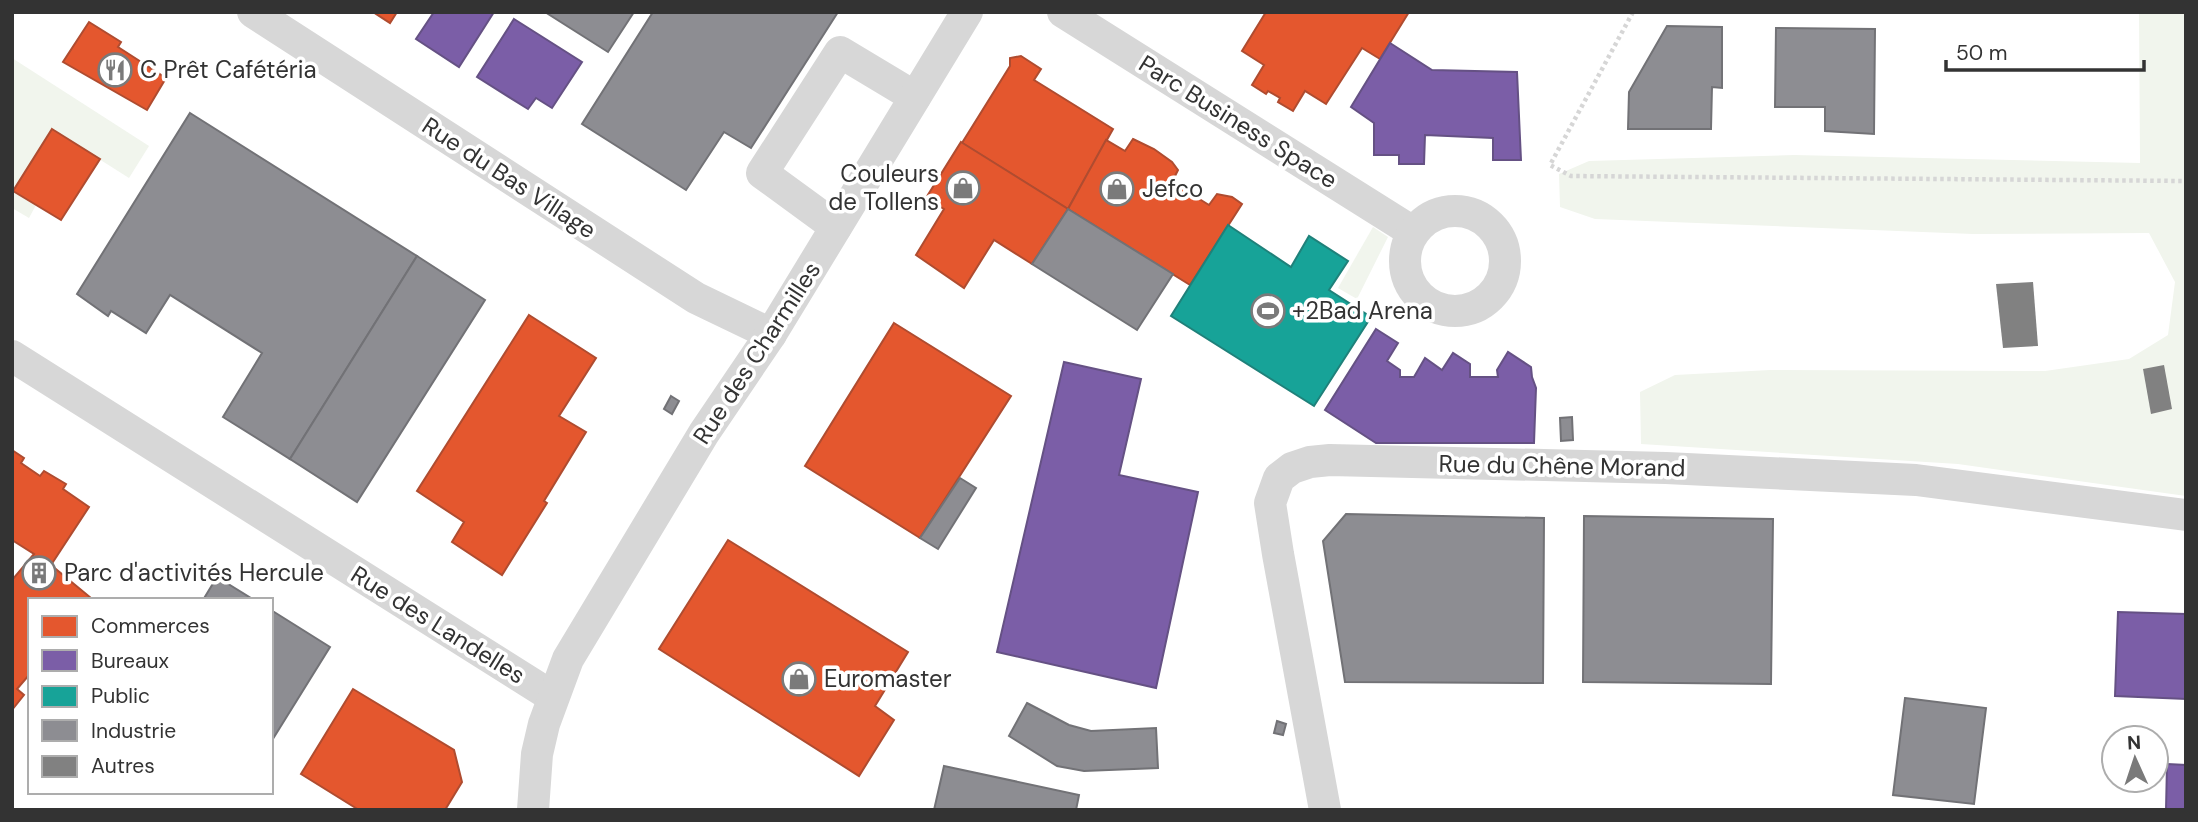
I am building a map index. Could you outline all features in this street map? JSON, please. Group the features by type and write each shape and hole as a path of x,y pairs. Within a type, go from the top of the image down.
{"street":[{"name":"Rue du Bas Village","path":"253,12 684,291 771,334"},
{"name":"Rue des Charmilles","path":"553,697 568,659 696,447 771,334 967,12"},
{"name":"Parc Business Space","path":"1063,12 1413,232"},
{"path":"836,226 762,173 840,52 915,97"},
{"name":"Rue des Landelles","path":"12,356 553,697 537,754 533,810"},
{"name":"Rue du Chêne Morand","path":"1325,810 1270,503 1279,478 1292,468 1310,462 1343,461 1666,468 1916,480 2186,515"}],"path":[{"path":"1633,12 1550,165 1571,176 2186,181"}],"shaded area":[{"path":"2139,12 2186,12 2186,496 1958,464 1641,444 1640,392 1675,375 1770,370 2045,371 2129,359 2168,335 2175,282 2149,233 1973,234 1595,219 1560,207 1559,174 1589,161 1794,155 2140,163"},
{"path":"12,58 149,146 129,178 99,159 36,205 29,218 12,208"},
{"path":"1373,227 1388,237 1357,299 1338,288"}],"building: Commerces":[{"path":"373,12 397,12 390,23"},
{"path":"1266,12 1409,12 1380,59 1362,48 1326,104 1305,91 1293,111 1278,102 1280,98 1268,91 1266,94 1252,85 1264,65 1242,51"},
{"name":"C Prêt Cafétéria","path":"89,22 121,42 118,47 166,78 147,110 63,62"},
{"path":"1021,56 1041,69 1034,80 1113,129 1068,209 962,143 1010,66 1010,58"},
{"path":"52,129 100,159 61,220 13,191"},
{"path":"1133,139 1172,162 1178,170 1172,182 1209,205 1217,194 1232,197 1242,204 1190,285 1068,209 1106,140 1125,151"},
{"path":"961,142 1068,209 1032,264 994,240 964,288 916,255 944,209 926,198"},
{"path":"529,315 596,358 559,416 586,432 544,501 547,503 502,575 452,542 464,522 417,491"},
{"path":"894,323 1011,396 920,538 805,466"},
{"name":"Parc d'activités Hercule","path":"12,450 24,458 21,463 40,476 44,471 66,484 63,489 89,507 51,565 91,598 28,598 28,676 17,689 24,695 12,710 12,580 34,554 12,540"},
{"name":"Euromaster","path":"728,540 908,652 875,706 894,720 859,776 659,649"},
{"path":"353,689 454,750 462,782 445,810 359,810 301,774"}],"building: Bureaux":[{"path":"434,12 494,12 459,67 416,39"},
{"path":"514,19 582,62 552,108 536,98 528,109 477,77"},
{"path":"1390,43 1432,70 1517,72 1521,160 1493,160 1493,138 1425,135 1424,164 1399,164 1399,155 1374,155 1374,123 1351,107"},
{"path":"1376,329 1398,343 1387,361 1400,370 1400,377 1414,377 1425,358 1442,370 1453,353 1470,364 1470,377 1498,377 1497,370 1508,352 1531,367 1536,388 1534,443 1376,443 1325,410"},
{"path":"1064,362 1141,379 1119,475 1198,492 1156,688 997,652"},
{"path":"2118,612 2186,614 2186,699 2115,696"},
{"path":"2170,764 2186,765 2186,810 2166,810 2166,794 2170,794"}],"building: Public":[{"name":"+2Bad Arena","path":"1228,225 1291,267 1309,236 1348,261 1329,290 1371,317 1314,406 1171,316"}],"building: Industrie":[{"path":"545,12 634,12 608,52"},
{"path":"653,12 838,12 751,148 724,132 686,190 582,124"},
{"path":"1667,26 1722,27 1722,88 1712,87 1711,129 1628,129 1629,92"},
{"path":"1776,28 1875,29 1874,134 1825,131 1825,107 1775,107"},
{"path":"190,113 417,256 290,459 223,417 262,353 170,295 146,333 111,311 108,316 77,294"},
{"path":"1068,209 1173,274 1137,330 1032,264"},
{"path":"417,256 485,300 357,502 290,459"},
{"path":"671,396 679,401 672,414 664,409"},
{"path":"1572,417 1573,440 1561,441 1560,418"},
{"path":"960,478 976,488 938,549 920,538"},
{"path":"1346,514 1544,518 1543,683 1345,682 1323,541"},
{"path":"1584,516 1773,519 1771,684 1583,682"},
{"path":"217,577 251,598 204,598"},
{"path":"273,611 330,647 273,739"},
{"path":"1905,698 1986,708 1974,804 1893,795"},
{"path":"1027,703 1069,725 1091,731 1156,728 1158,768 1084,771 1057,766 1009,736"},
{"path":"1277,721 1286,724 1283,735 1274,733"},
{"path":"944,766 1079,795 1076,810 934,810"}],"building: Autres":[{"path":"2033,282 2038,346 2003,348 1996,284"},
{"path":"2164,365 2172,409 2151,414 2143,369"}],"place":[{"name":"C Prêt Cafétéria","path":"115,70"},
{"name":"Couleurs de Tollens","path":"963,188"},
{"name":"Jefco","path":"1117,189"},
{"name":"+2Bad Arena","path":"1268,311"},
{"name":"Parc d'activités Hercule","path":"39,573"},
{"name":"Euromaster","path":"799,679"}]}
